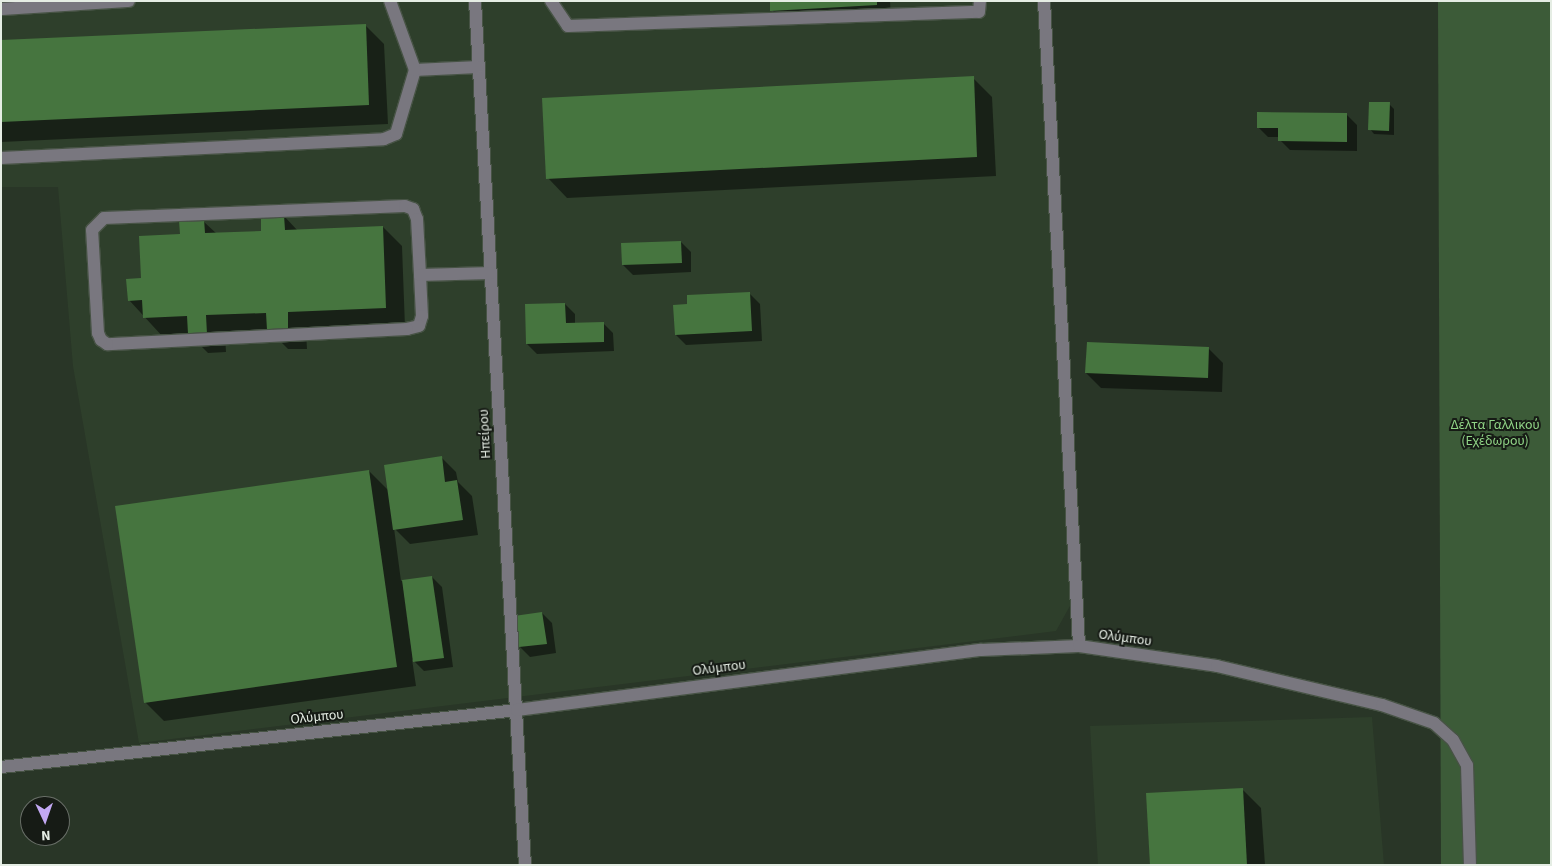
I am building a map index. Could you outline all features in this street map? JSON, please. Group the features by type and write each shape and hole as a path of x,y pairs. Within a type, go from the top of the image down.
{"street":[{"path":"1,9 129,1"},
{"path":"1,158 384,139 396,134 415,70 390,1"},
{"name":"Ηπείρου","path":"475,1 525,865"},
{"path":"551,1 568,26 980,12 980,1"},
{"path":"1044,1 1079,646"},
{"path":"415,70 478,67"},
{"path":"405,206 412,209 417,219 420,274 422,316 419,326 407,329 107,344 101,340 98,333 92,230 104,218 405,206"},
{"path":"420,274 491,273"},
{"name":"Ολύμπου","path":"1,767 517,710 981,650 1079,646 1217,666 1382,705 1434,723 1453,740 1467,765 1470,865"}],"shaded area":[{"path":"1,1 1038,1 1071,604 1056,631 139,743 73,366 58,187 1,187"},
{"path":"1372,717 1384,865 1098,865 1090,726"}],"green space":[{"name":"Δέλτα Γαλλικού (Εχέδωρου)","path":"1438,1 1551,1 1551,865 1441,865"}],"building":[{"path":"770,1 877,1 877,5 770,11"},
{"path":"366,24 369,105 1,122 1,40"},
{"path":"974,76 977,157 546,179 542,98"},
{"path":"1369,102 1390,102 1389,131 1368,130"},
{"path":"1257,112 1347,113 1347,142 1278,141 1278,128 1257,128"},
{"path":"284,215 285,230 383,226 386,308 288,312 288,330 267,330 266,313 206,315 207,334 188,334 187,316 143,318 142,300 128,301 126,279 141,278 139,236 180,234 179,221 204,219 205,233 261,231 261,216"},
{"path":"681,241 682,263 622,265 621,243"},
{"path":"750,292 752,331 675,335 673,305 687,304 687,295"},
{"path":"565,303 566,323 604,322 604,342 526,344 525,304"},
{"path":"1087,342 1209,347 1208,378 1085,373"},
{"path":"442,456 445,482 457,480 463,520 393,530 384,465"},
{"path":"369,470 397,667 144,703 115,506"},
{"path":"432,576 444,658 413,662 402,580"},
{"path":"542,612 547,644 519,647 514,616"},
{"path":"1243,788 1247,865 1150,865 1146,793"}]}
